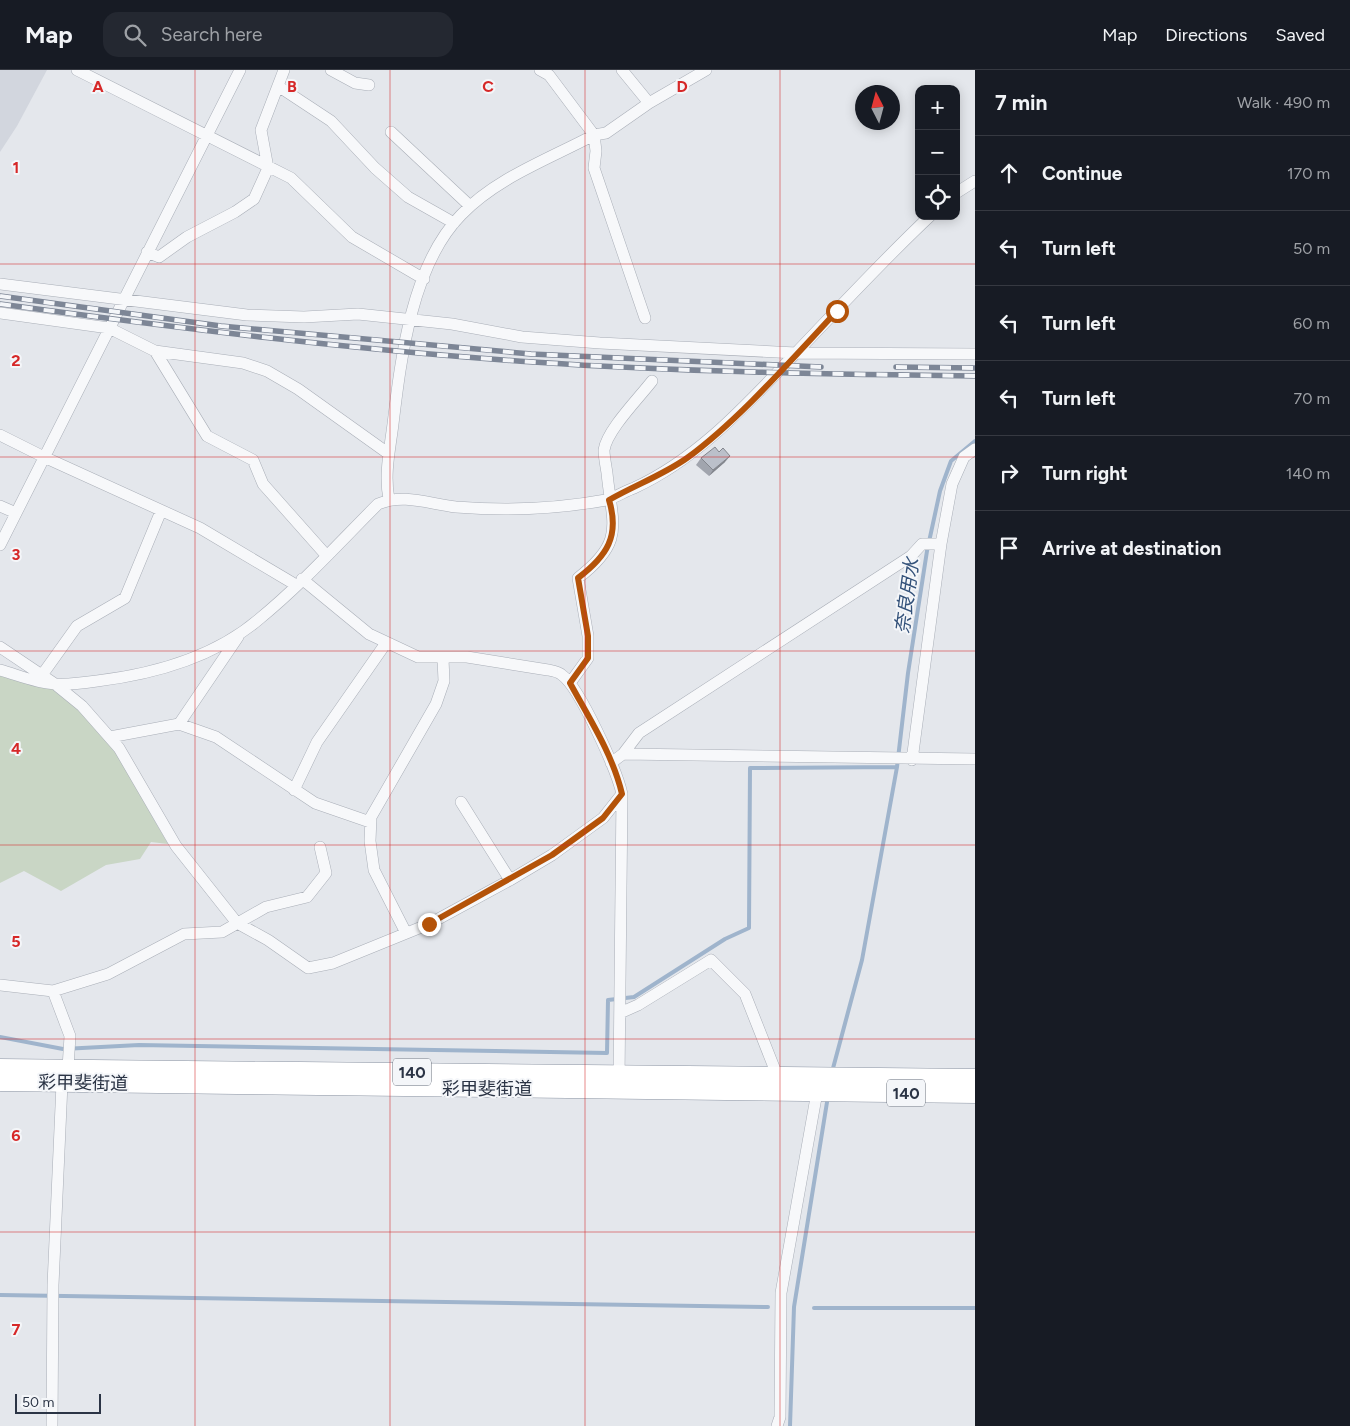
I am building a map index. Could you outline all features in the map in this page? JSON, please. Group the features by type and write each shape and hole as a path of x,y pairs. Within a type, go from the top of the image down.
{"highway":[{"name":"彩甲斐街道","path":"0,1068 65,1076"},
{"name":"彩甲斐街道","path":"619,1082 777,1075 827,1086 975,1078"},
{"name":"彩甲斐街道","path":"0,1082 65,1076 619,1082 827,1086 975,1094"}],"street":[{"path":"77,70 291,178 352,237 424,278"},
{"path":"0,545 240,70"},
{"path":"147,252 159,257 188,237 235,212 254,199 268,168 261,130 284,70"},
{"path":"331,70 355,83 369,85"},
{"path":"540,70 549,75 594,135 596,142 594,168 645,318"},
{"path":"622,70 649,103"},
{"path":"389,499 386,484 389,454 398,382 411,319 424,278 438,246 454,223 470,206 493,188 594,135 606,134 649,103 706,70"},
{"path":"278,86 331,121 375,168 408,197 454,223"},
{"path":"391,132 470,206"},
{"path":"960,190 975,180"},
{"path":"0,670 56,684 120,678 162,669 193,658 240,633 258,620 378,504 389,499 404,498 455,506 516,509 566,506 609,500 650,480 686,458 719,431 888,256 926,220"},
{"path":"0,284 248,315 304,317 358,314 411,319 522,337 796,353 975,354"},
{"path":"0,313 109,328 155,351 220,358 267,371 327,407 389,454"},
{"path":"155,351 206,436 253,460 264,484 326,555"},
{"path":"570,683 588,658 588,636 578,578 597,563 608,549 614,513 609,500 604,450 611,433 652,382"},
{"path":"0,434 44,457 200,528 299,582 369,634 418,657 444,659 467,657 561,673 570,683 599,736 619,780 622,794 619,1082"},
{"path":"912,760 938,544 955,473 964,457 975,449"},
{"path":"0,506 16,513"},
{"path":"42,675 77,626 125,598 161,511"},
{"path":"611,763 622,754 639,733 911,556 922,544 938,544"},
{"path":"179,724 240,633"},
{"path":"294,790 317,742 386,643"},
{"path":"0,647 56,684 82,706 110,737 123,755 176,846 237,923 268,940 308,968 334,963 429,924 510,880 552,855 603,818 622,794"},
{"path":"406,933 374,870 370,841 370,822 436,704 444,680 444,659"},
{"path":"110,737 179,724 216,737 315,803 370,822"},
{"path":"622,754 912,760 975,759"},
{"path":"461,802 510,880"},
{"path":"0,985 53,991 108,974 184,934 222,932 266,907 307,897 326,873 320,846"},
{"path":"620,1010 638,1005 710,960 745,994 777,1075"},
{"path":"52,1426 53,1288 65,1076 70,1036 53,991"},
{"path":"777,1426 780,1417 781,1293 827,1086"}],"shaded area":[{"path":"0,70 47,70 17,126 0,152"}],"green space":[{"path":"0,670 54,685 81,712 116,753 168,844 151,842 140,859 106,865 61,891 24,871 0,883"}],"building":[{"path":"715,447 719,452 723,448 730,456 713,470 701,458"}],"waterway":[{"name":"奈良用水","path":"832,1072 862,960 897,767 908,673 927,551 940,491 951,461 975,441"},
{"path":"0,1037 63,1049 139,1045 607,1053 608,1000 634,997 725,939 749,928 750,768 897,767"},
{"path":"790,1426 794,1307 828,1096"},
{"path":"0,1295 768,1307"},
{"path":"814,1308 975,1308"}],"railway":[{"path":"0,296 221,326 531,354 821,367"},
{"path":"0,304 266,338 533,362 698,370 975,376"},
{"path":"896,367 975,368"}],"route":[{"path":"429,924 552,855 603,818 622,794 619,780 599,736 570,683 588,658 588,636 584,603 578,586 578,578 597,563 608,549 614,513 609,500 650,480 686,458 719,431 837,311"}]}
